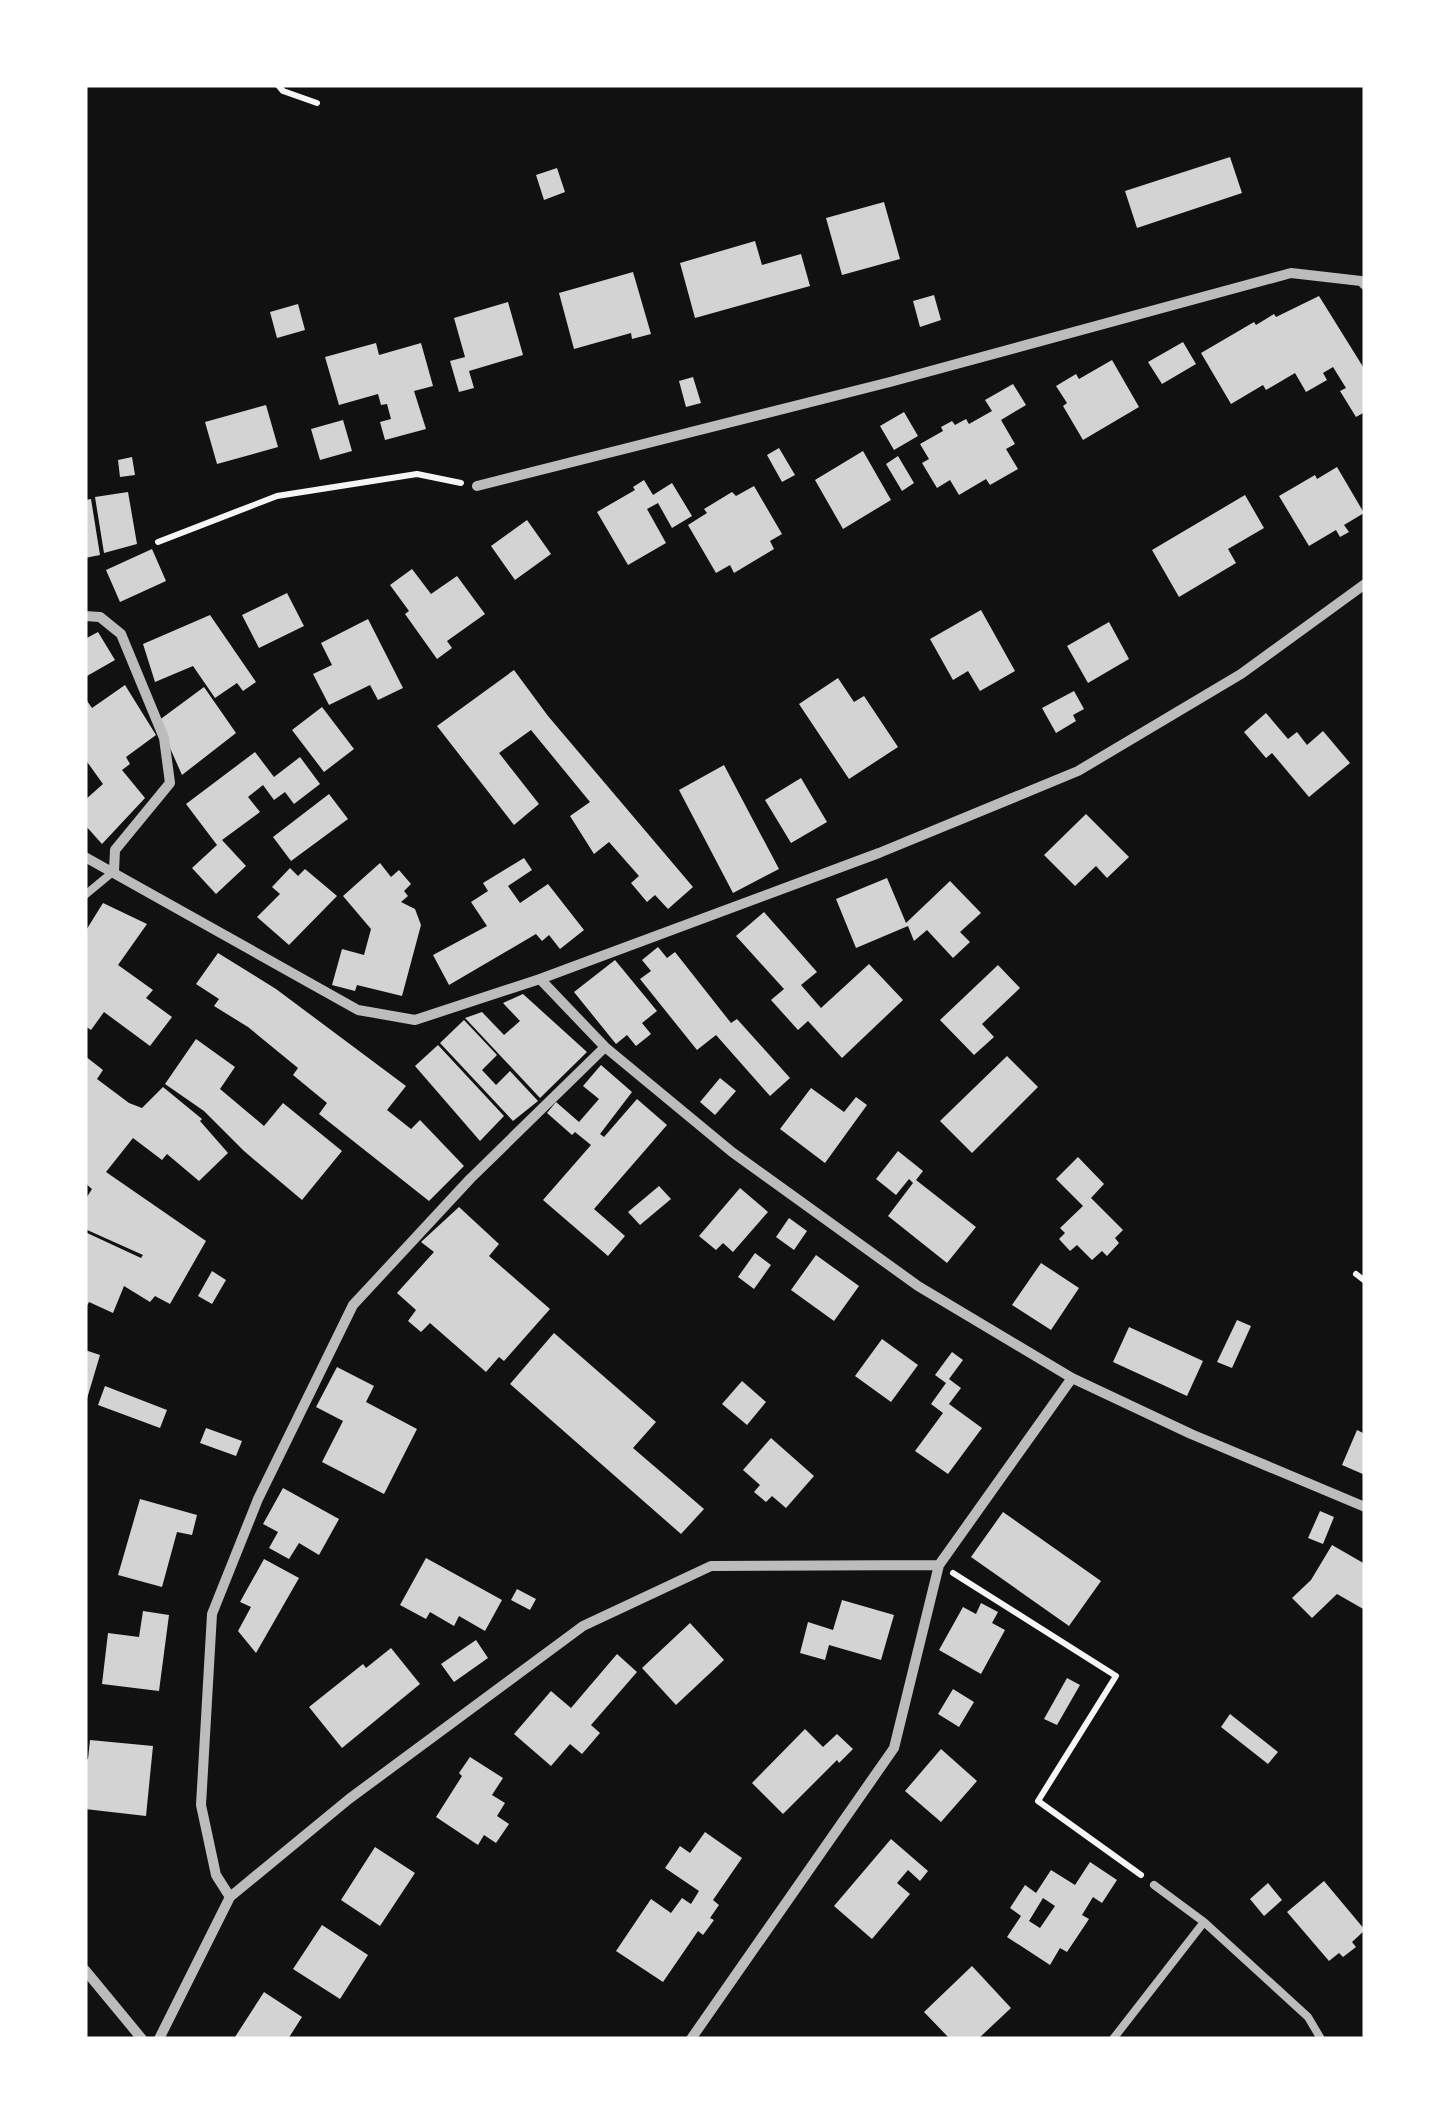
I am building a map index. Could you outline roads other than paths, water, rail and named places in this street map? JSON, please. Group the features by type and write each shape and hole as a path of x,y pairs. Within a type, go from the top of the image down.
{"street":[{"path":"476,486 890,382 1291,273 1361,282 1365,286"},
{"path":"85,857 358,1010 415,1020 540,980 879,853 1078,770 1242,674 1365,584"},
{"path":"85,616 100,617 121,634 164,738 170,783 115,850 114,870"},
{"path":"540,980 605,1047 732,1152 918,1286 1072,1378 1191,1434 1365,1507"},
{"path":"230,1897 216,1876 201,1805 212,1614 258,1499 353,1305 470,1179 605,1047"},
{"path":"691,2039 894,1748 939,1565 1072,1378"},
{"path":"159,2039 230,1897 349,1799 584,1626 711,1566 939,1565"},
{"path":"85,1970 142,2039"}],"lane":[{"path":"85,895 114,870"},
{"path":"1154,1885 1204,1922 1308,2017 1321,2039"},
{"path":"1114,2039 1204,1922"}]}
